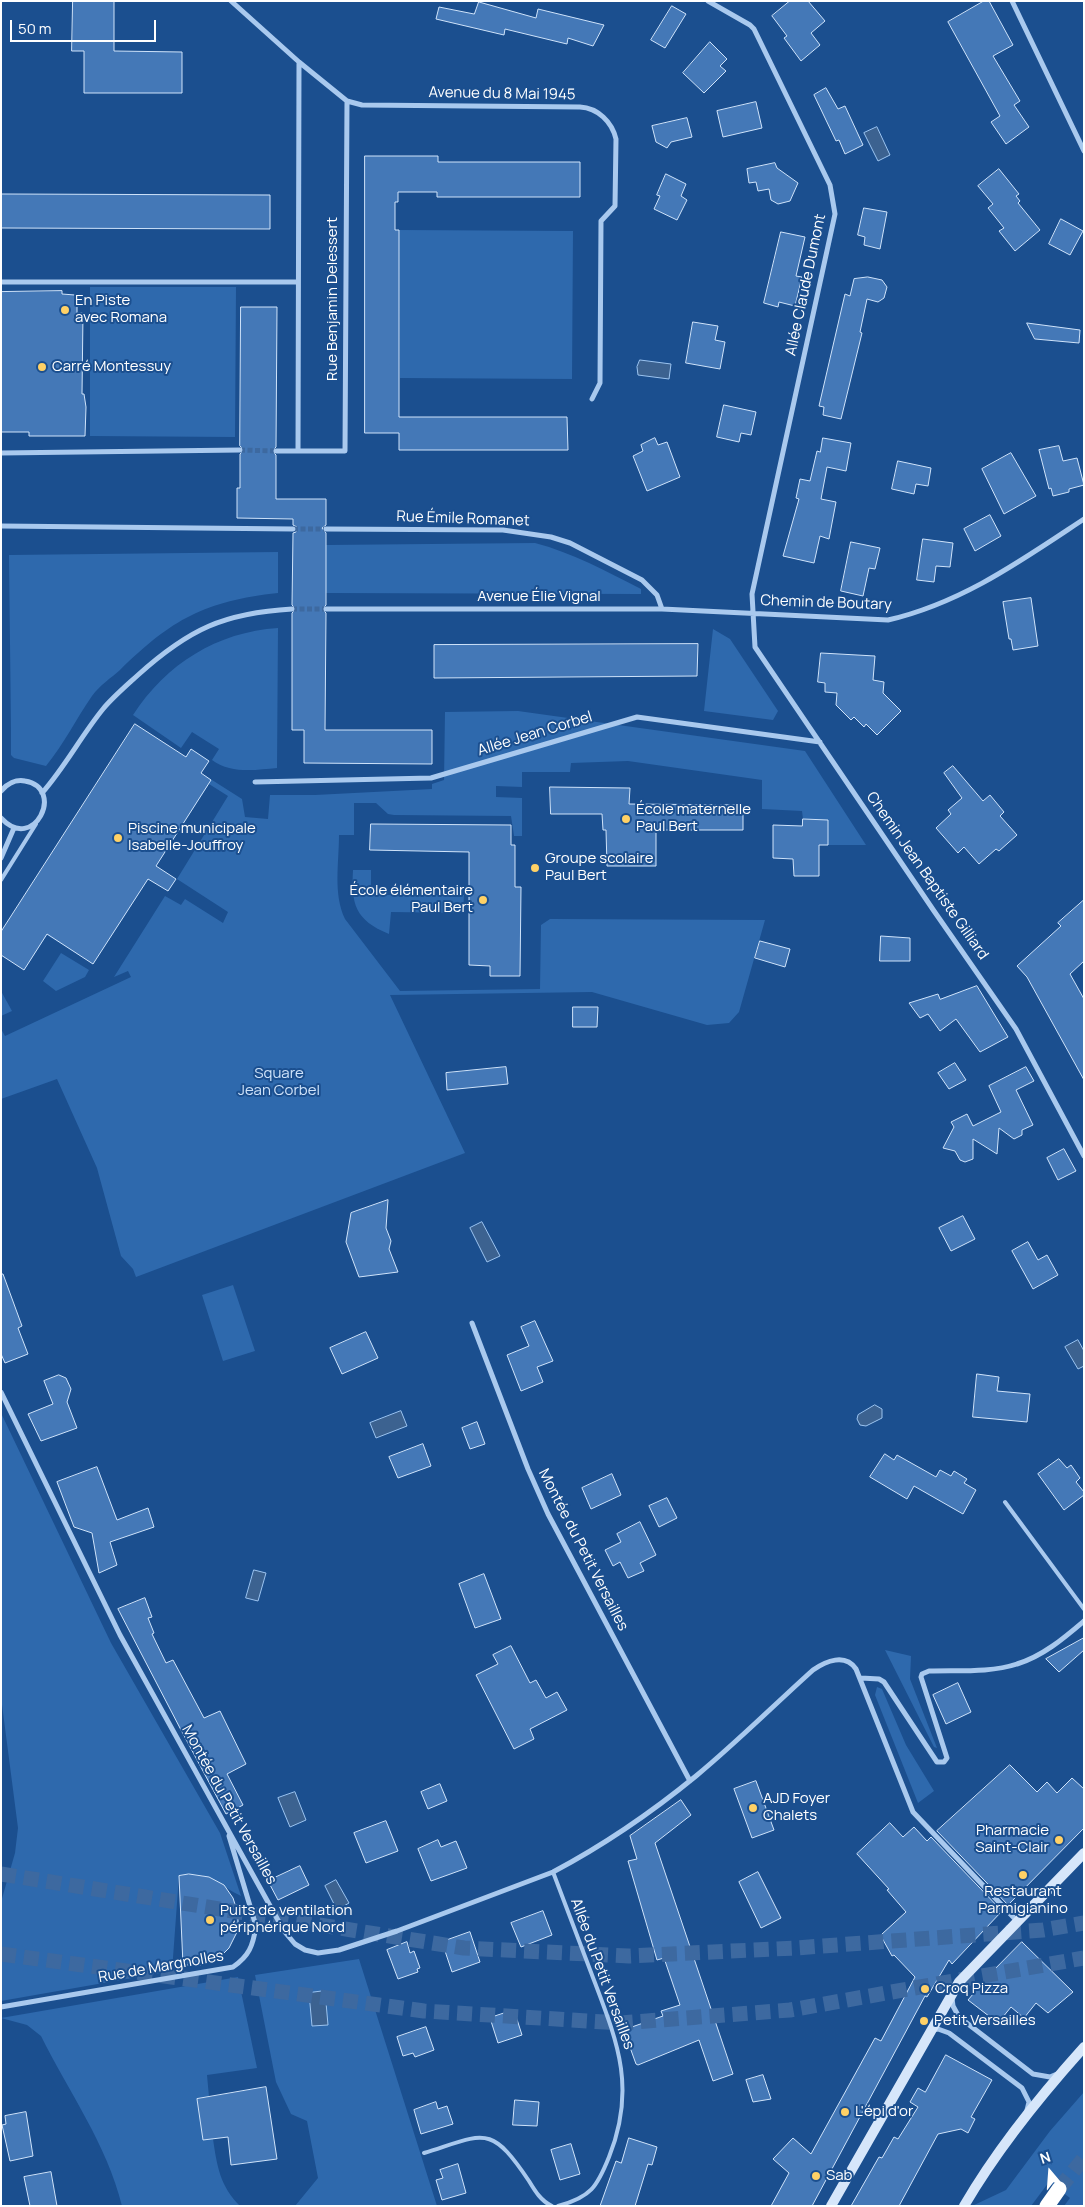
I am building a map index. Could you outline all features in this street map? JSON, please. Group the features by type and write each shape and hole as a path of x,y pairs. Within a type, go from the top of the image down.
{"highway":[{"path":"1047,2206 1059,2190"}],"main road":[{"path":"831,2206 959,1982 1084,1853"},
{"path":"964,2206 976,2185 1026,2116 1084,2047"}],"street":[{"name":"Avenue du 8 Mai 1945","path":"231,1 299,62 347,101 362,105 590,108 602,116 614,129 616,139 615,206 601,221 600,383 592,399"},
{"name":"Allée Claude Dumont","path":"708,1 750,24 754,29 830,185 835,205 835,214 752,594 753,613"},
{"path":"1012,1 1084,150"},
{"path":"298,451 299,62"},
{"name":"Rue Benjamin Delessert","path":"276,451 345,451 347,101"},
{"path":"1,282 298,282"},
{"path":"1,452 240,450"},
{"name":"Chemin de Boutary","path":"753,613 888,620 910,615 958,596 997,576 1084,519"},
{"path":"1,526 293,529"},
{"name":"Rue Émile Romanet","path":"326,529 503,530 551,537 570,543 642,580 657,595 662,609"},
{"path":"42,793 74,753 104,708 162,654 188,636 211,624 260,611 292,609"},
{"name":"Avenue Élie Vignal","path":"326,610 662,609 753,613"},
{"name":"Chemin Jean Baptiste Gilliard","path":"753,613 755,647 934,911 1016,1028 1084,1156"},
{"name":"Allée Jean Corbel","path":"256,782 431,778 637,717 820,742"},
{"path":"1,781 3,789 10,783 25,781 38,787 45,800 44,813 36,824 29,827 14,828 1,818"},
{"path":"1,858 14,828"},
{"name":"Montée du Petit Versailles","path":"472,1323 528,1469 548,1514 690,1781"},
{"name":"Montée du Petit Versailles","path":"1,1392 120,1634 284,1932 295,1944 305,1950 318,1953 358,1944 553,1872 604,1844 690,1781 824,1663 836,1660 852,1664 860,1678 913,1812 1017,1921"},
{"path":"860,1678 879,1679 884,1682 937,1762 944,1762 947,1758 921,1677 922,1674 929,1671 1015,1665 1050,1648 1084,1620"},
{"name":"Rue de Margnolles","path":"1,2008 233,1967 244,1959 254,1939 256,1926 226,1826"},
{"path":"951,1995 953,2006 959,2017 1033,2074 1050,2077 1062,2072"},
{"path":"930,2030 938,2029 950,2033 1022,2088 1029,2102 1026,2116"}],"lane":[{"path":"1,880 36,824"},
{"path":"1005,1502 1084,1609"},
{"name":"Allée du Petit Versailles","path":"553,1872 614,2033 621,2058 623,2084 620,2125 600,2181 592,2190 581,2197 558,2206"},
{"path":"424,2153 478,2137 491,2138 509,2152 538,2194 552,2206"}],"green space":[{"path":"399,230 573,231 572,379 400,378"},
{"path":"90,287 236,287 235,437 90,436"},
{"path":"535,543 576,557 602,569 641,589 641,594 326,593 326,545"},
{"path":"278,552 278,593 230,601 210,607 191,615 156,638 95,692 46,766 14,758 11,755 9,555"},
{"path":"278,628 277,768 243,770 227,767 212,760 219,749 192,732 181,748 133,715 161,680 195,654 234,636"},
{"path":"713,629 730,639 778,711 773,720 704,711"},
{"name":"Square Jean Corbel","path":"518,711 805,751 866,845 828,845 828,820 803,819 802,811 762,809 762,780 628,761 571,763 570,772 522,772 522,787 496,786 496,797 522,798 522,836 514,836 511,816 394,815 388,814 376,803 354,803 354,835 339,835 338,889 341,909 345,919 400,991 540,989 541,925 550,919 765,920 739,1012 729,1023 707,1025 592,992 390,995 465,1153 136,1277 133,1269 121,1256 97,1168 57,1079 1,1099 1,1029 5,1036 131,977 128,971 114,977 165,896 181,905 185,899 223,923 228,912 177,879 228,796 209,784 156,866 176,879 168,891 148,879 93,964 47,935 24,970 1,955 1,932 183,761 191,749 209,761 201,773 242,799 245,817 268,819 270,795 315,795 432,789 432,784 444,780 445,712"},
{"path":"353,870 371,870 371,889 377,895 464,895 463,913 391,912 389,934 369,923 358,910 353,892"},
{"path":"61,953 89,970 85,977 56,991 43,981"},
{"path":"1,991 12,1011 1,1016"},
{"path":"233,1285 255,1351 223,1361 202,1295"},
{"path":"1,1413 111,1643 220,1833 241,1896 212,1879 198,1875 179,1876 172,1971 1,2001 1,1902 15,1853 18,1828 1,1697"},
{"path":"885,1650 911,1656 910,1679 937,1748 934,1747"},
{"path":"877,1687 882,1689 906,1745 934,1791 918,1803 875,1695"},
{"path":"359,1959 437,2206 295,2206 318,2178 307,2121 291,2114 276,2082 255,1975"},
{"path":"238,1977 257,2068 207,2075 209,2097 197,2099 203,2140 213,2139 220,2175 228,2191 240,2206 122,2206 107,2161 97,2139 41,2036 27,2025 1,2018"},
{"path":"1084,2092 1084,2206 1064,2206 1070,2198 1049,2182 1031,2206 972,2206 1006,2190 1050,2131"}],"shaded area":[{"path":"877,127 890,155 878,161 864,133"},
{"path":"640,360 671,364 669,379 638,375 637,367"},
{"path":"482,1222 500,1256 487,1262 470,1228"},
{"path":"1078,1340 1084,1351 1084,1366 1078,1369 1065,1347"},
{"path":"875,1405 882,1409 882,1418 866,1426 860,1425 857,1419 858,1415"},
{"path":"401,1411 407,1426 376,1438 370,1423"},
{"path":"254,1570 266,1573 258,1601 246,1598"},
{"path":"295,1792 306,1820 290,1827 278,1798"},
{"path":"336,1880 349,1903 337,1910 325,1886"},
{"path":"325,1991 328,2025 312,2026 309,1993"}],"building":[{"path":"73,1 114,1 114,51 182,52 182,93 84,93 84,51 72,51"},
{"path":"790,1 808,1 825,21 811,33 820,45 801,61 784,38 787,36 772,16"},
{"path":"984,1 989,1 1013,45 993,56 1020,101 1014,105 1029,127 1006,144 991,122 1000,116 948,22"},
{"path":"479,2 536,18 538,9 604,25 593,46 568,38 567,44 505,29 504,35 436,19 439,7 474,14"},
{"path":"672,6 686,14 665,48 651,40"},
{"path":"710,42 727,59 720,66 726,71 704,93 683,73"},
{"path":"826,88 838,109 845,106 863,145 845,154 839,140 836,141 814,95"},
{"path":"756,102 762,128 723,137 717,111"},
{"path":"687,118 692,137 671,142 667,148 656,142 652,126"},
{"path":"365,156 438,156 438,162 580,162 580,197 437,197 437,192 398,192 398,202 395,202 395,230 399,230 399,417 567,417 568,450 399,450 399,433 365,433"},
{"path":"775,163 777,168 798,183 790,201 778,204 771,200 769,189 758,191 756,182 749,183 747,169"},
{"path":"999,169 1019,194 1016,196 1020,201 1018,203 1040,230 1015,251 999,231 1004,228 988,208 993,204 978,186"},
{"path":"666,174 686,184 681,196 687,200 677,220 654,209 660,196 657,195"},
{"path":"1,194 270,195 270,229 1,228"},
{"path":"864,208 887,212 880,249 864,245 865,237 858,235"},
{"path":"1061,219 1083,231 1070,255 1049,244"},
{"path":"781,232 805,237 796,276 802,277 795,306 779,302 778,307 764,303"},
{"path":"868,277 882,280 887,287 884,298 878,302 867,299 860,332 862,333 841,419 823,415 824,407 819,406 845,294 850,296 854,279"},
{"name":"Carré Montessuy","path":"62,291 62,294 75,295 75,298 77,298 77,313 83,313 82,394 84,394 86,407 85,436 29,436 29,432 1,432 1,292"},
{"path":"241,307 277,307 276,447 272,451 276,455 276,499 326,499 326,525 322,528 326,533 326,605 322,609 326,613 325,730 432,730 432,764 304,763 304,730 292,730 292,613 296,609 292,605 293,533 296,532 297,527 293,525 293,519 237,518 237,488 240,488 240,454 244,450 240,446"},
{"path":"693,322 718,326 715,340 725,342 720,369 686,363"},
{"path":"1027,323 1080,330 1079,343 1035,339"},
{"path":"724,405 756,412 751,435 741,433 739,442 717,437"},
{"path":"655,438 658,445 667,442 680,477 647,491 633,456 643,451 641,445"},
{"path":"823,438 851,443 846,471 827,467 821,499 836,502 829,539 820,536 814,563 783,556 799,499 796,498 800,479 810,481 817,451 820,452"},
{"path":"1059,446 1063,461 1077,458 1084,485 1069,489 1069,492 1053,496 1051,488 1049,489 1039,450"},
{"path":"1011,453 1036,496 1004,514 982,469"},
{"path":"898,461 931,468 928,486 916,484 914,494 892,489"},
{"path":"990,515 1001,536 975,551 964,529"},
{"path":"923,539 953,543 950,567 936,566 934,582 917,580"},
{"path":"851,542 880,548 875,569 869,568 863,596 841,591"},
{"path":"1031,598 1038,646 1013,650 1011,639 1009,639 1003,602"},
{"path":"698,644 697,676 434,678 434,645"},
{"path":"821,653 875,656 873,680 884,682 883,693 901,711 877,735 866,724 864,727 854,717 851,720 836,705 837,693 825,692 825,683 818,682"},
{"name":"Piscine municipale Isabelle-Jouffroy","path":"135,724 186,757 191,749 209,761 201,773 211,780 156,866 176,879 168,891 148,879 93,964 47,934 24,970 1,955 1,932"},
{"path":"953,766 983,801 990,795 1004,812 1000,816 1017,835 999,851 996,849 979,864 964,847 958,853 936,828 951,814 948,810 962,798 944,773"},
{"path":"550,787 630,788 629,804 743,805 743,830 656,830 656,866 607,866 606,830 603,830 602,814 551,814"},
{"path":"803,819 828,820 828,845 819,845 819,876 794,876 793,859 773,858 773,825 802,826"},
{"path":"371,824 511,825 511,845 515,845 515,887 521,887 520,976 490,976 490,966 469,965 469,852 370,850"},
{"path":"1084,900 1084,961 1070,974 1084,999 1084,1080 1027,977 1017,966 1061,926 1058,923"},
{"path":"881,936 910,938 910,961 880,961"},
{"path":"760,941 790,949 785,967 755,958"},
{"path":"977,986 1008,1037 980,1052 956,1019 940,1031 928,1014 920,1018 909,1003 938,994 940,999"},
{"path":"573,1007 598,1007 597,1027 573,1027"},
{"path":"955,1063 966,1080 949,1089 938,1073"},
{"path":"506,1067 508,1084 447,1090 446,1073"},
{"path":"1026,1067 1034,1081 1016,1090 1033,1125 1022,1130 1022,1135 1014,1139 999,1128 997,1154 973,1139 973,1159 965,1162 960,1160 955,1151 943,1148 954,1127 951,1122 967,1114 973,1126 1001,1112 989,1086"},
{"path":"1064,1149 1076,1171 1058,1180 1047,1158"},
{"path":"388,1200 386,1228 391,1241 389,1249 398,1272 359,1277 346,1242 351,1213"},
{"path":"963,1216 975,1239 951,1251 939,1228"},
{"path":"1028,1242 1038,1260 1047,1255 1058,1275 1033,1289 1012,1251"},
{"path":"1,1274 3,1274 22,1326 18,1328 28,1354 5,1363 1,1354"},
{"path":"535,1321 553,1361 537,1367 543,1382 521,1391 507,1355 529,1346 521,1327"},
{"path":"366,1332 378,1358 342,1374 330,1348"},
{"path":"977,1374 999,1377 997,1391 1030,1394 1027,1422 973,1417"},
{"path":"59,1375 66,1378 71,1389 67,1402 77,1428 41,1441 28,1414 53,1404 44,1381"},
{"path":"477,1422 485,1444 470,1449 462,1428"},
{"path":"423,1444 431,1466 398,1478 389,1457"},
{"path":"885,1454 894,1460 897,1455 936,1477 940,1470 951,1476 954,1471 967,1479 964,1483 976,1490 963,1514 914,1486 907,1499 870,1477"},
{"path":"1059,1459 1067,1468 1071,1465 1080,1478 1076,1482 1084,1492 1084,1495 1064,1510 1038,1474"},
{"path":"97,1467 117,1520 148,1508 154,1527 110,1542 117,1565 99,1573 92,1533 74,1527 57,1482"},
{"path":"612,1474 621,1495 591,1509 582,1488"},
{"path":"667,1498 677,1518 659,1527 649,1506"},
{"path":"640,1522 656,1555 640,1563 644,1571 628,1578 620,1562 613,1566 605,1550 621,1542 617,1534"},
{"path":"484,1574 501,1619 475,1628 459,1584"},
{"path":"145,1598 152,1617 148,1618 154,1633 152,1634 166,1663 173,1660 204,1718 220,1711 246,1764 227,1774 243,1805 226,1814 118,1609"},
{"path":"1084,1638 1084,1650 1059,1672 1046,1659"},
{"path":"511,1646 530,1683 536,1680 546,1698 557,1692 567,1710 530,1729 534,1739 514,1749 476,1675 498,1664 493,1655"},
{"path":"958,1683 971,1712 946,1724 933,1695"},
{"path":"1010,1765 1037,1792 1047,1782 1057,1793 1072,1778 1084,1789 1084,1828 1008,1905 937,1831"},
{"path":"756,1781 774,1830 752,1838 734,1789"},
{"path":"440,1784 447,1801 428,1809 421,1792"},
{"path":"681,1800 691,1815 655,1843 733,2074 713,2081 699,2040 638,2065 623,2028 629,2028 663,2016 661,2011 680,2005 664,1958 657,1960 628,1861 637,1859 630,1836"},
{"path":"386,1821 398,1851 366,1863 354,1833"},
{"path":"890,1823 903,1837 914,1827 927,1841 931,1837 1002,1911 952,1964 949,1960 927,1997 925,1996 812,2206 771,2206 789,2173 773,2159 793,2138 811,2154 875,2038 881,2041 915,1977 894,1955 892,1956 882,1938 882,1934 906,1912 887,1890 889,1889 857,1854"},
{"path":"438,1840 441,1847 456,1841 467,1868 431,1881 418,1849"},
{"path":"300,1866 309,1885 278,1900 268,1881"},
{"path":"758,1872 781,1918 761,1928 739,1882"},
{"name":"Puits de ventilation périphérique Nord","path":"189,1874 209,1877 224,1885 233,1898 238,1914 238,1930 229,1948 219,1958 200,1965 183,1965 179,1876"},
{"path":"543,1911 552,1935 521,1947 511,1923"},
{"path":"470,1932 480,1962 452,1972 442,1942"},
{"path":"407,1942 410,1953 414,1951 420,1968 417,1969 418,1972 398,1979 387,1950"},
{"path":"1022,1942 1073,1992 1048,2013 1036,2003 1024,2018 1011,2007 998,2023 968,2000 991,1973"},
{"path":"514,2010 522,2035 498,2043 490,2018"},
{"path":"426,2027 434,2050 415,2057 413,2053 403,2056 397,2037"},
{"path":"946,2055 992,2080 971,2117 975,2119 968,2133 961,2129 938,2134 899,2206 851,2206 879,2157 882,2158 894,2137 898,2139 918,2107 910,2102 918,2088 925,2092"},
{"path":"763,2075 771,2099 753,2102 746,2080"},
{"path":"266,2087 277,2159 231,2165 228,2137 203,2140 197,2099"},
{"path":"515,2100 539,2102 537,2126 513,2125"},
{"path":"436,2102 438,2109 447,2106 453,2124 421,2134 414,2110"},
{"path":"26,2112 33,2156 10,2161 2,2125 6,2124 5,2116"},
{"path":"629,2138 657,2147 652,2165 648,2164 635,2206 600,2206 616,2161 621,2163"},
{"path":"571,2144 580,2174 560,2180 551,2150"},
{"path":"458,2164 466,2193 442,2200 436,2180 443,2178 440,2170"},
{"path":"51,2172 57,2206 30,2206 24,2177"}],"tunnel":[{"path":"240,450 276,451"},
{"path":"293,529 326,529"},
{"path":"292,609 326,609"},
{"path":"1,1874 464,1948 629,1956 795,1948 1043,1930 1084,1923"},
{"path":"1,1954 424,2011 621,2023 790,2010 1084,1958"},
{"path":"1059,2189 1084,2158"}],"place":[{"name":"En Piste avec Romana","path":"65,310"},
{"name":"Carré Montessuy","path":"42,367"},
{"name":"École maternelle Paul Bert","path":"626,819"},
{"name":"Piscine municipale Isabelle-Jouffroy","path":"118,838"},
{"name":"Groupe scolaire Paul Bert","path":"535,868"},
{"name":"École élémentaire Paul Bert","path":"483,900"},
{"name":"AJD Foyer Chalets","path":"753,1808"},
{"name":"Pharmacie Saint-Clair","path":"1059,1840"},
{"name":"Restaurant Parmigianino","path":"1023,1875"},
{"name":"Puits de ventilation périphérique Nord","path":"210,1920"},
{"name":"Croq Pizza","path":"925,1989"},
{"name":"Petit Versailles","path":"924,2021"},
{"name":"L'épi d'or","path":"845,2112"},
{"name":"Sab","path":"816,2176"}]}
